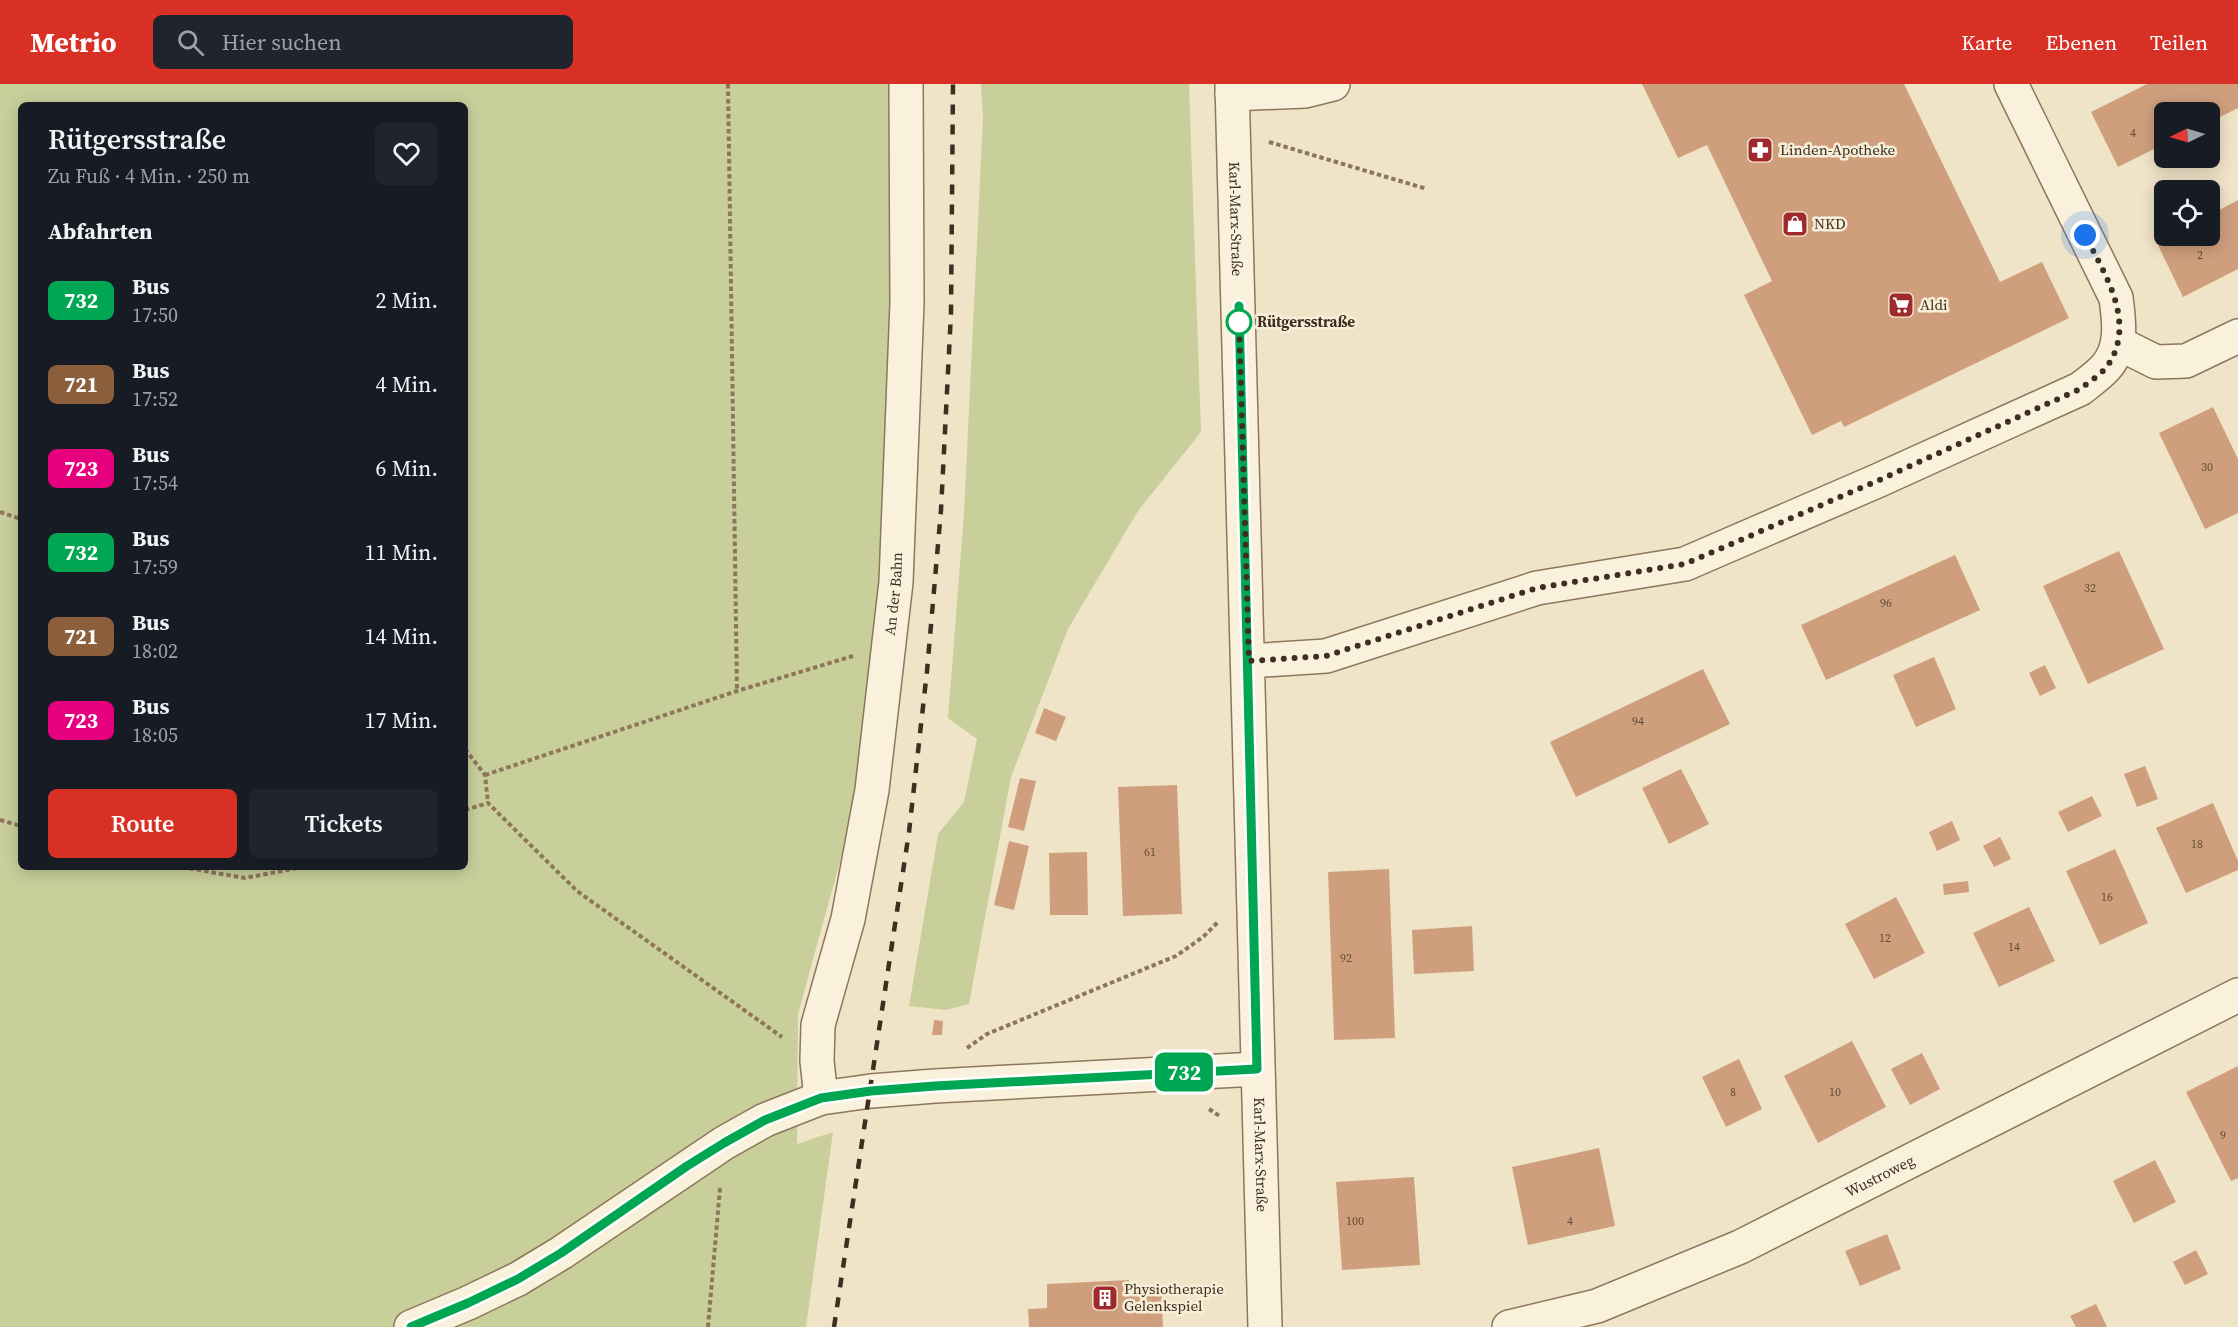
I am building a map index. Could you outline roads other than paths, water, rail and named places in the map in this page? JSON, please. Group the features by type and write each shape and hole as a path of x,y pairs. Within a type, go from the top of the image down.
{"street":[{"name":"An der Bahn","path":"821,1098 816,1061 818,1025 848,919 872,790 890,645 896,570 907,303 906,84"},
{"path":"1232,89 1305,91 1333,84"},
{"path":"1249,661 1326,656 1537,588 1685,564 1867,486 2080,389 2108,366 2118,343 2120,323 2116,298 2012,84"},
{"name":"Karl-Marx-Straße","path":"1232,89 1265,1327"},
{"path":"2118,343 2156,362 2186,360 2238,336"},
{"name":"Wustroweg","path":"1509,1327 1597,1306 1740,1247 2238,995"},
{"path":"411,1327 518,1279 561,1253 724,1143 765,1120 821,1098 935,1086 1257,1069"}],"railway":[{"path":"834,1327 909,832 927,671 941,510 951,313 953,84"}],"place":[{"name":"Linden-Apotheke","path":"1760,150"},
{"name":"NKD","path":"1795,224"},
{"name":"Aldi","path":"1901,305"},
{"name":"Rütgersstraße","path":"1239,322"},
{"name":"Physiotherapie Gelenkspiel","path":"1105,1298"}]}
